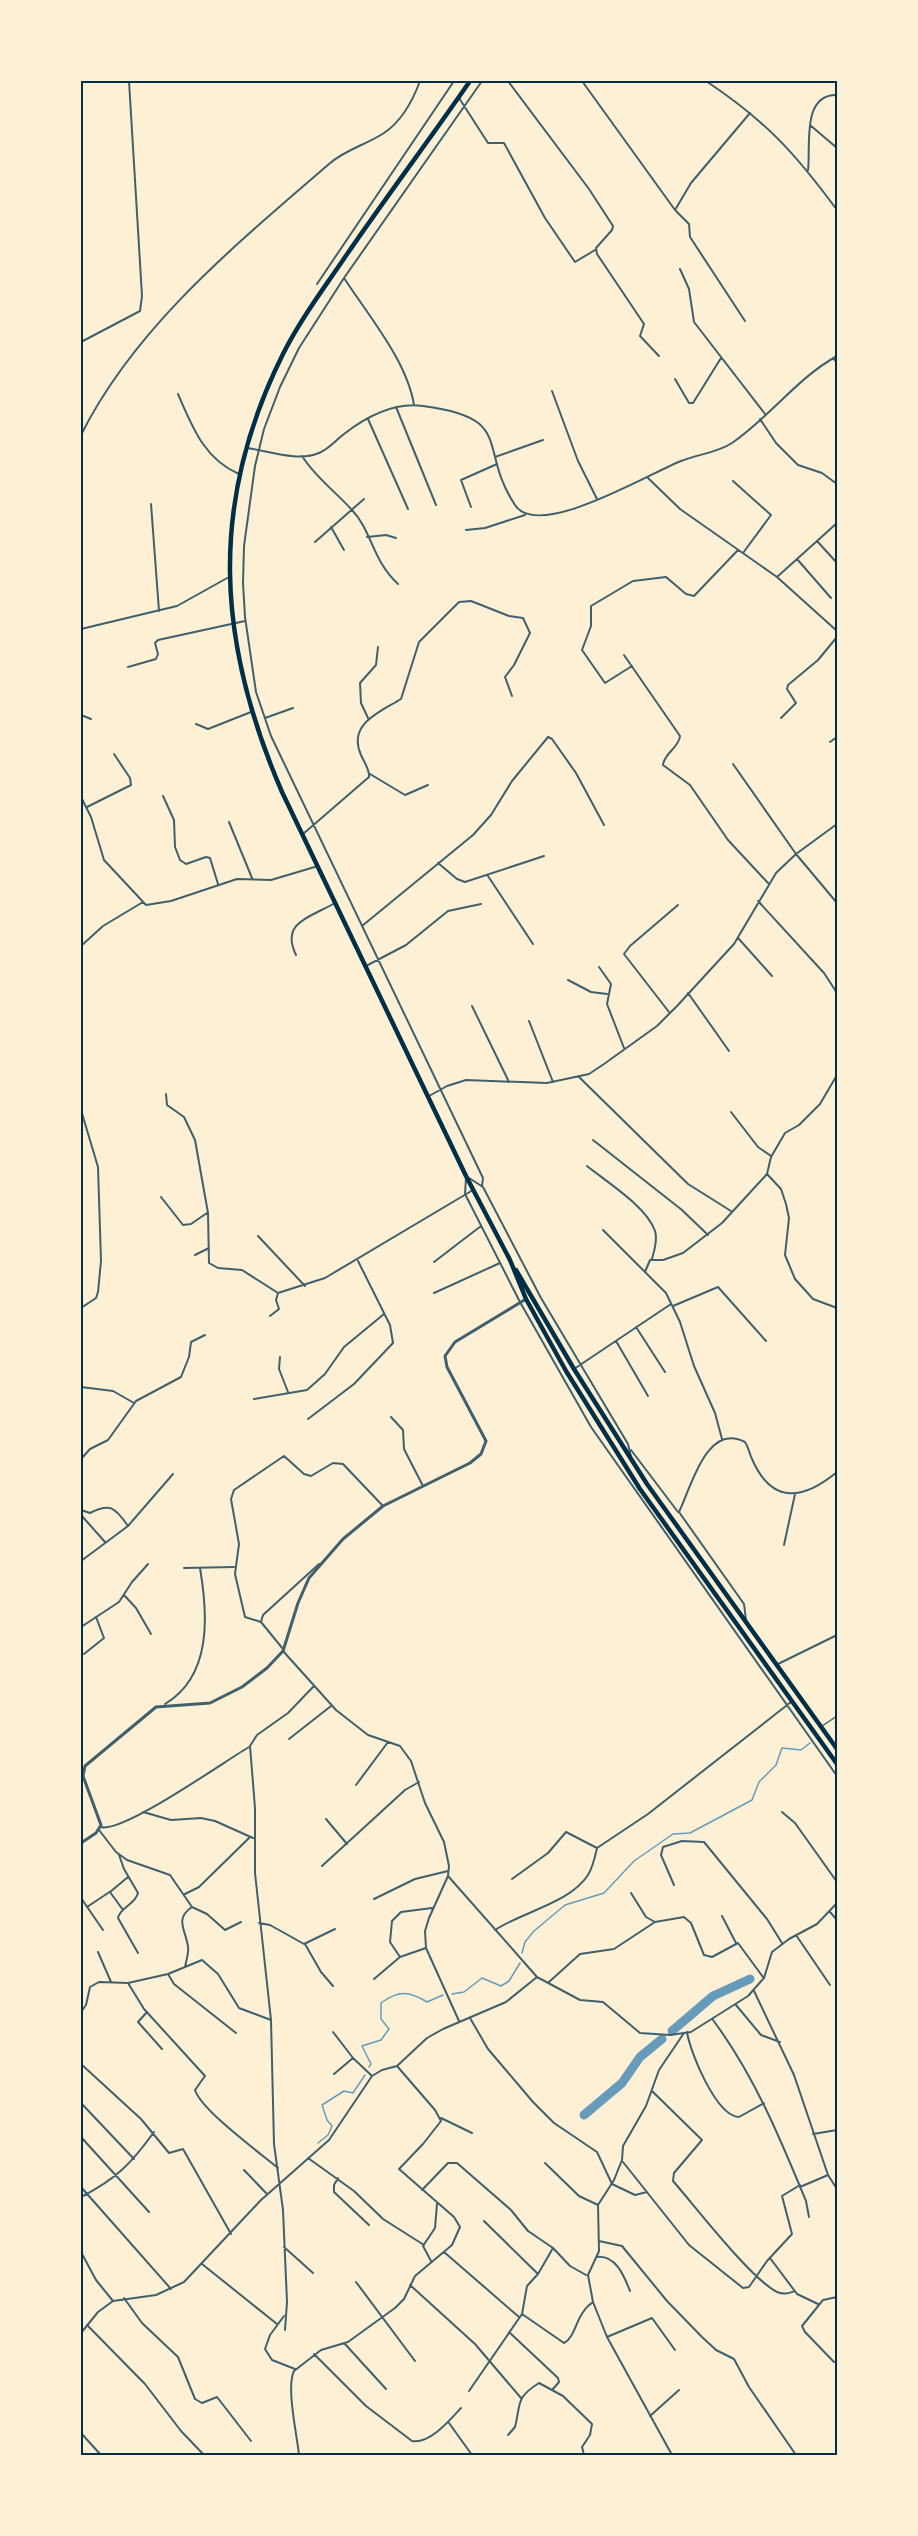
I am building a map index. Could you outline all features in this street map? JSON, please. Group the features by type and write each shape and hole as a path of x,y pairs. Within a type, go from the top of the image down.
{"highway":[{"path":"470,81 304,317 268,387 246,448 231,537 230,577 232,623 251,712 271,765 318,866 466,1176 523,1285 632,1460 836,1748"},
{"path":"523,1285 522,1301 640,1489 837,1764"}],"street":[{"path":"81,342 140,311 142,296 129,81"},
{"path":"81,435 131,358 193,285 333,160 392,126 408,106 420,81"},
{"path":"317,284 454,81"},
{"path":"482,81 344,278 299,348 280,387 264,429 251,493 244,546 245,621 256,692 265,718 294,785 315,824 480,1170 483,1178 482,1186"},
{"path":"459,98 488,142 501,141 504,143 545,218 575,262 596,250 613,226 589,189 508,81"},
{"path":"582,81 675,210 689,224 690,237 745,321"},
{"path":"706,81 750,112 783,141 808,170 837,210"},
{"path":"808,170 810,125 814,106 825,97 837,95"},
{"path":"675,210 691,183 750,112"},
{"path":"810,125 837,148"},
{"path":"596,250 644,324 640,336 659,356"},
{"path":"680,269 689,289 694,322 765,414"},
{"path":"344,278 385,339 407,381 414,405"},
{"path":"466,530 486,528 525,515 559,514 597,500 680,461 726,447 837,356"},
{"path":"675,379 689,403 693,404 722,358"},
{"path":"833,358 837,363"},
{"path":"552,391 578,461 597,500"},
{"path":"178,394 194,434 219,462 241,475"},
{"path":"246,448 302,456 320,453 368,419 396,407 414,405 457,413 477,420 487,431 497,464 513,502 525,515"},
{"path":"396,407 436,505"},
{"path":"368,419 408,509"},
{"path":"760,419 776,443 798,465 822,473 837,484"},
{"path":"495,457 543,440"},
{"path":"302,456 316,477 352,510 380,565 398,585"},
{"path":"471,507 461,480 497,464"},
{"path":"647,477 680,509 777,577 837,630"},
{"path":"733,481 771,515 743,553"},
{"path":"315,542 364,499"},
{"path":"151,504 159,611"},
{"path":"777,577 836,525"},
{"path":"332,527 344,550"},
{"path":"367,537 386,535 396,538"},
{"path":"817,541 837,563"},
{"path":"632,666 605,683 583,654 583,643 591,626 591,606 633,581 666,577 686,594 694,596 738,550"},
{"path":"797,559 831,598"},
{"path":"81,629 191,601 230,577"},
{"path":"428,785 405,795 370,774 357,742 360,729 369,718 401,699 419,642 451,608 463,601 485,605 509,616 523,618 530,629 514,665 505,677 512,696"},
{"path":"128,667 157,658 155,643 158,639 245,621"},
{"path":"781,718 796,703 787,689 788,685 813,664 837,637"},
{"path":"369,718 361,703 360,683 376,665 378,648"},
{"path":"624,655 680,736 679,743 663,760 663,765 690,785 728,840 768,883"},
{"path":"265,718 293,708"},
{"path":"196,724 204,729 211,728 251,712"},
{"path":"81,715 91,719"},
{"path":"362,926 463,845 480,827 512,781 549,737 576,773 604,825"},
{"path":"830,742 837,737"},
{"path":"87,807 131,784 130,778 114,754"},
{"path":"733,764 796,854 837,903"},
{"path":"303,834 364,782 370,774"},
{"path":"163,796 174,820 175,847 180,860 186,864 206,856 210,858 218,884"},
{"path":"81,797 87,807 104,860 143,902 156,904 218,884 252,878 271,880 318,866"},
{"path":"229,822 252,878"},
{"path":"429,1096 456,1083 476,1079 553,1082 589,1074 657,1026 670,1013 738,938 768,883 796,854 837,824"},
{"path":"438,863 461,881 488,876 544,855"},
{"path":"488,876 533,944"},
{"path":"758,901 824,974 837,993"},
{"path":"81,946 103,926 143,902"},
{"path":"296,955 291,941 295,927 336,903"},
{"path":"366,966 406,945 448,911 482,904"},
{"path":"670,1013 624,954 630,946 678,905"},
{"path":"81,938 84,943"},
{"path":"738,938 772,976"},
{"path":"599,967 612,986 607,1004 624,1049"},
{"path":"568,980 591,992 608,994"},
{"path":"688,993 729,1052"},
{"path":"472,1006 509,1082"},
{"path":"529,1021 553,1082"},
{"path":"645,1272 646,1264 652,1259 676,1257 708,1235 767,1174 771,1156 784,1132 799,1125 824,1100 837,1075"},
{"path":"579,1077 688,1184 731,1211"},
{"path":"166,1094 167,1105 184,1118 195,1140 208,1212 209,1262 214,1267 242,1270 278,1293 305,1286 357,1260 473,1190"},
{"path":"81,1110 98,1167 101,1262 96,1298 81,1308"},
{"path":"731,1112 758,1147 771,1156"},
{"path":"593,1140 682,1209 708,1235"},
{"path":"588,1166 625,1196 652,1224 657,1238 652,1259"},
{"path":"767,1174 781,1189 786,1204 789,1218 785,1255 795,1279 813,1299 837,1308"},
{"path":"632,1460 629,1448 579,1365 482,1186 466,1176 465,1194 557,1370 614,1462 837,1776"},
{"path":"161,1197 183,1225 191,1224 208,1212"},
{"path":"434,1262 481,1226"},
{"path":"603,1230 660,1285 672,1305 699,1382 718,1421 722,1439"},
{"path":"258,1236 305,1286"},
{"path":"195,1255 209,1248"},
{"path":"308,1419 354,1384 393,1343 393,1332 357,1260"},
{"path":"434,1293 500,1263"},
{"path":"574,1369 672,1305 718,1287 766,1341"},
{"path":"270,1316 279,1309 276,1300 278,1293"},
{"path":"261,1622 264,1613 272,1604 320,1563 368,1516 475,1459 486,1444 446,1364 447,1351 455,1342 522,1301"},
{"path":"254,1399 288,1392 302,1392 318,1381 344,1347 384,1314"},
{"path":"636,1327 665,1372"},
{"path":"81,1459 88,1449 108,1440 119,1428 134,1403 181,1377 189,1357 191,1342 205,1335"},
{"path":"616,1341 648,1396"},
{"path":"280,1357 279,1369 288,1392"},
{"path":"81,1387 113,1391 134,1403"},
{"path":"391,1417 402,1428 404,1449 423,1486"},
{"path":"679,1512 700,1462 722,1439 732,1437 745,1442 751,1458 772,1487 782,1494 810,1491 837,1472"},
{"path":"629,1448 640,1457 744,1604 747,1613 746,1622"},
{"path":"383,1506 355,1474 337,1463 309,1476 283,1456 234,1491 231,1501 239,1540 234,1567 243,1615 251,1621 261,1622 332,1706 363,1732 400,1746 405,1752 419,1782 425,1803 444,1842 448,1876 425,1931 426,1948 459,2020"},
{"path":"81,1561 128,1526 173,1474"},
{"path":"784,1545 795,1494"},
{"path":"81,1510 90,1513 101,1506 110,1508 128,1526"},
{"path":"81,1515 106,1542"},
{"path":"165,1704 201,1705 228,1695 267,1668 283,1650 300,1596 320,1563"},
{"path":"81,1627 117,1604 148,1564"},
{"path":"184,1568 234,1567"},
{"path":"138,1953 118,1918 138,1894 119,1855 100,1828 82,1768 150,1711 182,1692 202,1654 206,1625 200,1568"},
{"path":"124,1595 136,1608 151,1634"},
{"path":"84,1654 104,1638 96,1617"},
{"path":"776,1665 837,1635"},
{"path":"81,1843 100,1828 115,1827 143,1812 250,1746 257,1734 288,1713 314,1686"},
{"path":"495,1930 536,1911 576,1886 589,1874 597,1848 644,1816 792,1702"},
{"path":"289,1740 332,1706"},
{"path":"356,1785 388,1742"},
{"path":"250,1746 255,1808 252,1837 259,1923 271,2020 273,2115 284,2247 285,2330"},
{"path":"322,1866 405,1790 419,1782"},
{"path":"143,1812 171,1820 201,1818 215,1821 252,1837"},
{"path":"782,1812 795,1823 837,1882"},
{"path":"326,1820 347,1844"},
{"path":"512,1880 548,1853 566,1832 597,1848"},
{"path":"185,1894 199,1887 252,1837"},
{"path":"674,1885 661,1855 663,1847 682,1841 704,1842 767,1919 782,1943"},
{"path":"119,1855 134,1863 168,1874 185,1894 192,1907 207,1914 222,1929 241,1922"},
{"path":"374,1899 415,1879 448,1871"},
{"path":"448,1876 537,1977 580,2000 603,2002 640,2033 652,2035 686,2033 713,2020 736,2005 754,1991 764,1978 769,1956 782,1943 818,1924 837,1903"},
{"path":"87,1907 128,1877"},
{"path":"111,1891 123,1910"},
{"path":"631,1893 646,1917 655,1922"},
{"path":"81,1898 103,1930"},
{"path":"185,1967 188,1947 181,1922 183,1915 192,1907"},
{"path":"400,1958 390,1942 392,1921 402,1912 419,1912 433,1908"},
{"path":"830,1912 837,1920"},
{"path":"722,1916 736,1943 742,1947 764,1978"},
{"path":"549,1982 578,1955 614,1949 655,1922 681,1917 688,1918 702,1952 708,1958 736,1943"},
{"path":"259,1923 270,1925 304,1944 321,1972 333,1986"},
{"path":"304,1944 335,1929"},
{"path":"796,1935 830,1985"},
{"path":"375,1979 400,1958 426,1948"},
{"path":"98,1952 111,1982"},
{"path":"81,2012 93,1984 128,1983 168,1974 196,1961 205,1961 218,1974 239,2008 271,2020"},
{"path":"168,1974 174,1984 236,2033"},
{"path":"81,2333 98,2312 113,2301 156,2295 182,2284 267,2195 329,2140 372,2076 382,2070 397,2066 427,2038 459,2020 470,2018 506,2002 537,1977"},
{"path":"128,1983 147,2012 205,2076 195,2091 197,2096 218,2118 278,2168"},
{"path":"754,1991 781,2042 828,2175 837,2189"},
{"path":"81,1997 86,2000"},
{"path":"736,2005 761,2035 781,2042"},
{"path":"147,2012 138,2022 162,2049"},
{"path":"470,2018 488,2049 533,2102 554,2123 597,2152 612,2184 635,2195 647,2192"},
{"path":"713,2020 734,2050 764,2103 800,2186 809,2217"},
{"path":"333,2032 353,2058 372,2076"},
{"path":"666,2455 671,2454 607,2337 593,2302 588,2275 597,2257 598,2205 612,2184 622,2160 623,2146 636,2126 665,2059 686,2033"},
{"path":"686,2033 697,2066 729,2114 740,2116 764,2103"},
{"path":"334,2074 353,2058"},
{"path":"81,2064 153,2132 168,2152 183,2149 231,2234"},
{"path":"397,2066 441,2118 472,2133"},
{"path":"652,2091 702,2140 674,2173 672,2179 756,2274 778,2292 795,2291"},
{"path":"81,2103 135,2159"},
{"path":"299,2455 291,2376 295,2369 314,2354 344,2343 402,2301 417,2273 452,2245 460,2225 399,2169 440,2124 441,2118"},
{"path":"813,2134 837,2130"},
{"path":"81,2197 117,2177 135,2159 153,2132"},
{"path":"81,2137 149,2212"},
{"path":"308,2158 338,2178 386,2221 424,2245 430,2261"},
{"path":"622,2160 689,2245 740,2287 747,2288 756,2274 792,2234 782,2196 828,2175"},
{"path":"422,2190 448,2163 457,2163 511,2210 522,2226 553,2248 570,2265 588,2275"},
{"path":"545,2163 579,2196 598,2205"},
{"path":"244,2170 267,2195"},
{"path":"338,2178 334,2192 369,2225"},
{"path":"81,2187 171,2289"},
{"path":"424,2245 435,2228 437,2204"},
{"path":"484,2221 538,2274"},
{"path":"599,2241 624,2247 668,2301 702,2337 716,2350 734,2360 749,2387 796,2455"},
{"path":"284,2247 313,2273"},
{"path":"469,2391 522,2314 526,2288 538,2274 553,2248"},
{"path":"81,2252 96,2280 113,2301"},
{"path":"444,2252 519,2318"},
{"path":"597,2257 606,2257 615,2263 630,2290"},
{"path":"770,2258 804,2300 818,2304"},
{"path":"202,2264 277,2324"},
{"path":"356,2282 415,2361"},
{"path":"410,2284 490,2361 521,2398"},
{"path":"834,2362 802,2326 818,2304 828,2297 837,2297"},
{"path":"124,2298 142,2323 178,2357 195,2399 202,2403 217,2397 250,2441"},
{"path":"522,2314 564,2343 570,2339 581,2312 593,2302"},
{"path":"286,2314 267,2341 266,2353 276,2362 295,2369"},
{"path":"607,2337 652,2318 675,2350"},
{"path":"87,2325 145,2384 181,2432 204,2455"},
{"path":"509,2332 558,2378 559,2382 553,2389"},
{"path":"344,2343 386,2388"},
{"path":"314,2354 366,2406 412,2441 419,2441 449,2422 461,2408"},
{"path":"508,2435 516,2427 517,2408 521,2398 539,2383 553,2389 593,2425 582,2446 584,2455"},
{"path":"650,2416 679,2390"},
{"path":"449,2422 472,2455"},
{"path":"81,2433 100,2454"}],"lane":[{"path":"821,1726 837,1716"}],"waterway":[{"path":"522,1953 525,1942 534,1931 565,1905 604,1893 634,1861 673,1834 690,1833 752,1800 759,1782 776,1765 782,1748 801,1750 810,1743"},
{"path":"452,1994 464,1992 482,1978 501,1986 509,1981 520,1963"},
{"path":"672,2031 713,1996 750,1979"},
{"path":"369,2067 371,2064 362,2046 381,2040 389,2029 381,2019 381,2003 404,1993 427,2002 443,1995"},
{"path":"584,2115 622,2083 640,2057 662,2039"},
{"path":"318,2143 328,2135 332,2126 327,2120 322,2105 344,2091 353,2093 365,2075"}]}
